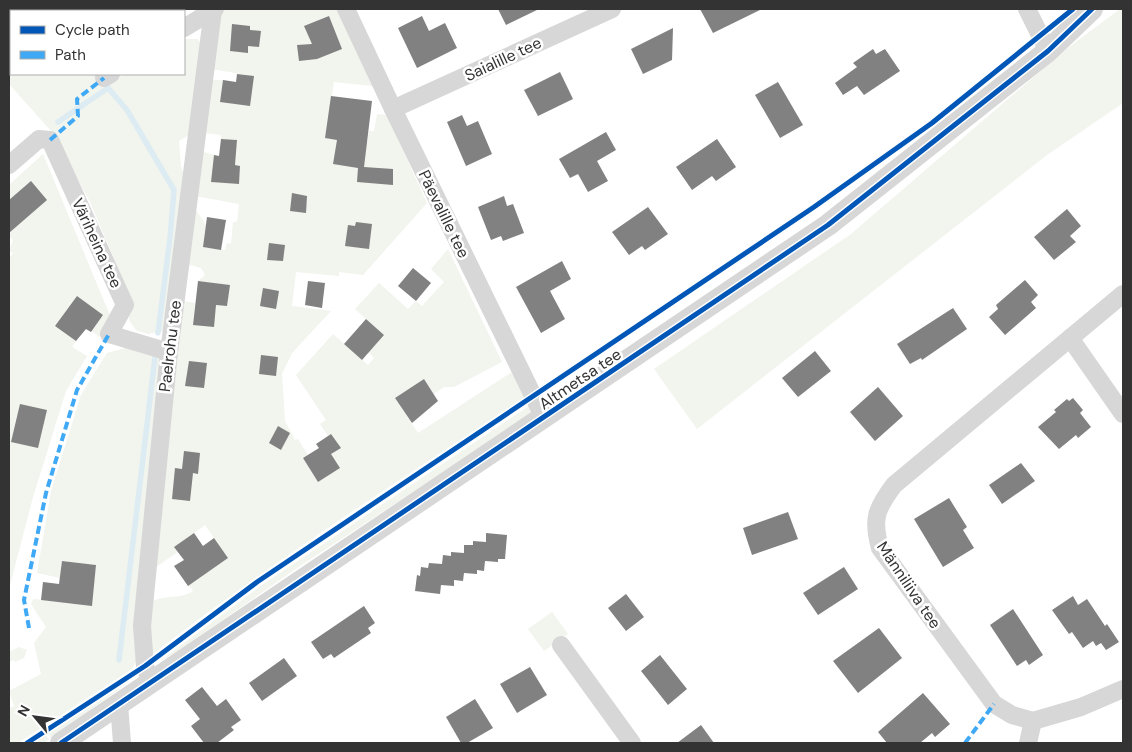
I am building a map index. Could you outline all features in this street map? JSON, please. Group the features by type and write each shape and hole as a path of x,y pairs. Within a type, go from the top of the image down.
{"street":[{"name":"Päevalille tee","path":"346,9 544,418"},
{"name":"Saialille tee","path":"393,109 612,9"},
{"path":"1027,9 1048,51"},
{"name":"Altmetsa tee","path":"61,743 828,225 1048,51 1092,9"},
{"name":"Paelrohu tee","path":"185,27 214,10"},
{"name":"Paelrohu tee","path":"150,682 145,666 142,626 169,352 214,10"},
{"name":"Väriheina tee","path":"9,164 39,139 50,140 125,305 109,334 169,352"},
{"name":"Männiliiva tee","path":"1032,720 1012,715 994,704 880,548 875,517 882,501 894,485 1123,294"},
{"path":"1070,338 1123,414"},
{"path":"560,646 632,743"},
{"path":"1028,743 1032,720 1081,707 1123,689"},
{"path":"119,704 122,743"}],"shaded area":[{"path":"9,9 36,10 10,10 10,75 102,75 113,79 123,75 185,75 185,39 198,39 201,45 191,134 179,141 181,166 185,180 163,331 148,334 136,330 129,320 129,294 90,202 52,132 9,84"},
{"path":"226,9 343,9 373,86 334,82 325,138 367,143 369,131 374,131 377,114 387,115 427,203 363,275 339,272 339,276 296,272 292,306 331,311 292,353 282,374 285,421 295,440 298,439 308,455 303,458 318,482 340,468 331,454 340,448 331,434 328,436 320,424 326,420 296,375 333,334 368,365 374,358 369,352 384,335 355,309 379,283 408,309 416,301 422,306 444,282 431,269 448,249 502,362 454,387 444,387 434,394 424,379 395,398 418,433 515,370 528,395 291,553 153,654 148,651 149,603 161,598 181,596 193,591 189,585 228,558 205,525 175,547 178,552 153,569 183,301 195,303 193,324 213,327 216,305 227,306 229,285 198,281 205,275 201,268 191,265 186,268 194,207 206,225 203,247 225,250 227,243 231,244 233,222 237,222 239,204 195,196 201,151 214,155 212,182 239,184 240,166 235,165 237,140 221,139 221,135 203,133 210,80 223,80 220,102 253,76 211,69 218,14"},
{"path":"1120,9 1123,9 1123,103 1047,155 697,429 654,369 851,234 1064,51"},
{"path":"43,154 111,318 99,337 92,331 103,315 77,296 55,326 76,341 72,347 87,356 66,391 33,497 9,589 9,259 13,253 9,251 13,240 9,236 9,185"},
{"path":"133,346 160,357 137,660 132,669 18,743 9,743 9,709 14,706 9,691 41,674 34,643 46,627 31,604 33,599 92,605 96,565 62,561 60,578 37,573 51,491 81,395 107,353"},
{"path":"529,406 532,411 529,416 297,568 177,652 160,661 262,585"},
{"path":"552,612 568,634 544,651 528,629"},
{"path":"19,647 27,650 24,658 15,662 14,660 9,662 9,652"},
{"path":"132,680 44,743 34,743"}],"building":[{"path":"498,9 539,9 506,25"},
{"path":"700,9 762,9 713,33"},
{"path":"329,16 342,49 317,59 299,61 297,45 312,44 304,26"},
{"path":"422,16 429,31 445,23 457,48 417,68 398,28"},
{"path":"232,24 250,26 250,30 261,31 259,47 248,46 248,53 230,51"},
{"path":"673,28 672,60 643,74 631,49"},
{"path":"873,49 876,54 885,49 900,71 864,95 857,86 843,95 835,83 857,67 853,63"},
{"path":"560,72 573,99 538,116 524,90"},
{"path":"237,74 254,76 250,106 220,102 223,80 236,82"},
{"path":"778,82 803,125 780,138 755,95"},
{"path":"331,96 372,101 364,167 393,169 393,185 357,182 358,168 333,164 337,140 325,138"},
{"path":"462,115 467,126 478,121 492,154 466,166 447,122"},
{"path":"606,132 616,150 597,161 608,181 588,192 578,174 570,178 559,159"},
{"path":"221,139 237,140 235,165 240,166 239,184 211,182 214,155 219,156"},
{"path":"717,139 736,167 716,181 712,176 692,190 676,167"},
{"path":"31,181 47,200 9,233 9,200"},
{"path":"292,193 307,196 306,213 290,211"},
{"path":"504,196 507,206 513,204 524,233 503,241 501,236 491,240 478,207"},
{"path":"648,207 668,234 645,250 642,246 629,255 612,232"},
{"path":"1067,209 1081,226 1070,236 1076,242 1054,260 1034,237"},
{"path":"207,217 226,220 221,250 203,247"},
{"path":"356,222 372,224 369,249 345,246 348,225 355,226"},
{"path":"269,243 285,245 283,261 267,260"},
{"path":"562,261 571,279 550,291 565,319 541,333 516,287"},
{"path":"413,268 431,283 416,301 398,286"},
{"path":"1025,280 1038,295 1031,302 1036,308 1005,335 989,317 998,309 996,305"},
{"path":"198,281 230,285 227,306 216,305 214,327 193,325"},
{"path":"308,281 325,283 322,308 305,305"},
{"path":"263,288 279,291 276,309 260,306"},
{"path":"77,296 103,315 91,332 86,329 76,341 55,326"},
{"path":"953,308 967,329 922,360 921,358 910,364 897,344"},
{"path":"366,319 384,335 362,360 344,344"},
{"path":"815,351 831,371 798,397 782,378"},
{"path":"261,355 278,357 276,376 259,374"},
{"path":"189,361 207,363 204,388 185,386"},
{"path":"424,379 438,401 412,423 395,398"},
{"path":"878,387 903,416 875,441 850,412"},
{"path":"1073,398 1083,410 1080,413 1091,427 1078,438 1076,435 1059,449 1038,427 1056,412 1054,410 1067,399 1069,401"},
{"path":"20,404 47,410 38,448 11,442"},
{"path":"278,426 290,433 281,450 269,443"},
{"path":"331,434 341,448 331,454 340,468 318,482 303,458 319,448 316,444"},
{"path":"184,451 200,453 198,474 193,473 190,501 172,499 175,468 182,469"},
{"path":"1021,463 1035,481 1002,504 989,485"},
{"path":"949,498 967,527 963,530 974,548 943,567 914,519"},
{"path":"788,512 798,539 752,555 743,528"},
{"path":"194,533 203,546 214,538 228,558 188,586 174,566 184,560 174,547"},
{"path":"486,533 507,535 505,559 498,559 498,562 485,561 484,571 477,570 477,574 464,573 463,581 454,580 454,586 441,585 440,594 415,591 417,575 420,576 421,567 428,568 429,563 442,564 443,555 451,556 451,552 464,553 464,545 473,545 473,541 486,542"},
{"path":"62,561 96,565 92,606 41,600 43,582 59,584"},
{"path":"844,567 858,589 818,615 803,593"},
{"path":"626,594 644,617 626,631 608,608"},
{"path":"1073,596 1078,605 1087,599 1105,626 1107,624 1119,642 1106,650 1101,643 1096,646 1093,641 1083,648 1072,632 1069,634 1052,610"},
{"path":"364,606 375,623 368,628 371,633 334,658 331,654 323,659 311,642"},
{"path":"1013,609 1043,655 1029,665 1026,660 1017,666 990,625"},
{"path":"879,628 902,658 858,693 833,661"},
{"path":"660,655 687,689 668,705 641,671"},
{"path":"284,658 297,676 262,701 249,683"},
{"path":"530,667 547,695 517,713 500,684"},
{"path":"202,687 217,706 226,699 241,720 231,727 234,730 217,743 204,743 191,726 200,719 185,700"},
{"path":"923,693 950,724 935,737 932,733 920,743 887,743 878,732"},
{"path":"475,699 493,728 467,743 461,743 446,717"},
{"path":"701,725 714,743 677,743"}],"waterway":[{"path":"97,75 127,110 174,190 158,333"},
{"path":"58,122 108,88"},
{"path":"119,660 155,357"}],"marked path":[{"path":"50,140 78,116 77,99 104,78"},
{"path":"29,628 24,600 46,493 77,390 109,334"},
{"path":"965,743 994,704"}],"cycle path":[{"path":"27,743 145,666 257,582 814,207 932,123 1073,9"},
{"path":"61,743 828,225 1048,51 1092,9"}]}
